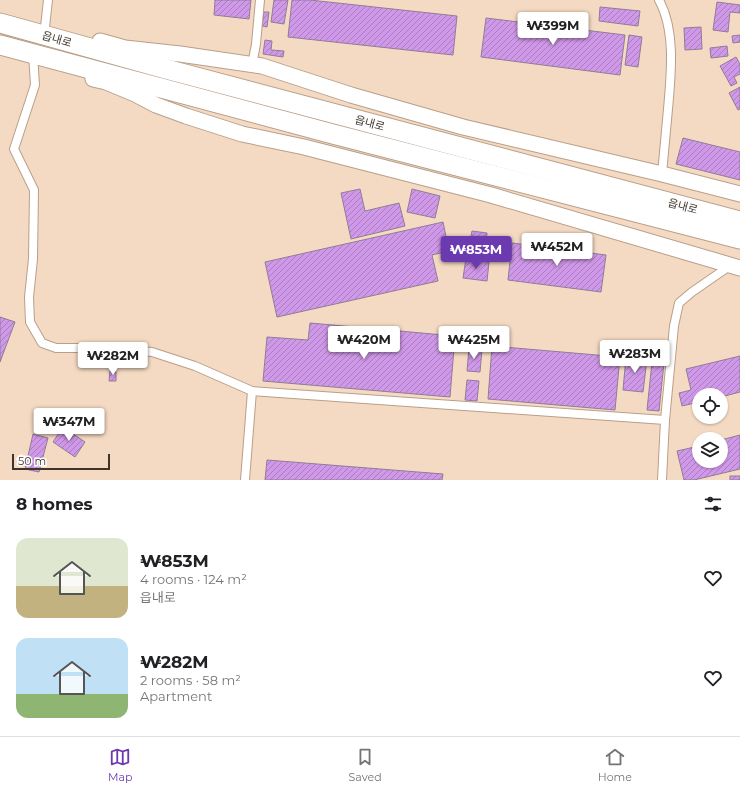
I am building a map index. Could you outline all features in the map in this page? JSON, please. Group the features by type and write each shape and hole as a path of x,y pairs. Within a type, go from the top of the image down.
{"street":[{"path":"0,18 30,23 125,48 262,66 351,96 456,124 740,194"},
{"name":"읍내로","path":"0,23 166,69 740,221"},
{"name":"읍내로","path":"0,45 333,134 740,239"},
{"path":"32,54 46,67 106,82 135,94 156,105 242,134 304,147 485,193 735,267"}],"lane":[{"path":"45,27 48,0"},
{"path":"252,64 256,44 260,0"},
{"path":"659,0 663,8 670,38 671,72 662,174"},
{"path":"32,54 35,85 14,149 34,190 33,259 29,298 30,322 42,343 56,348 103,348 152,352 195,366 252,391 665,420"},
{"path":"662,480 665,420 674,326 679,303 692,292 735,267"},
{"path":"245,480 252,391"}],"building":[{"path":"215,0 251,0 249,19 214,15"},
{"path":"274,0 288,0 284,24 271,22"},
{"path":"292,0 310,0 457,16 453,55 288,37"},
{"path":"717,2 740,5 740,13 730,12 728,32 713,30"},
{"path":"600,7 640,11 638,26 599,21"},
{"path":"264,12 269,12 267,27 262,26"},
{"path":"486,18 625,35 620,75 481,57"},
{"path":"701,27 702,49 685,50 684,28"},
{"path":"629,35 642,37 638,67 625,65"},
{"path":"740,35 740,42 733,43 732,36"},
{"path":"265,40 272,41 271,50 284,51 283,57 263,54"},
{"path":"727,46 728,56 711,58 710,48"},
{"path":"736,57 740,64 740,74 734,77 737,83 731,86 720,66"},
{"path":"740,87 740,109 738,110 729,93"},
{"path":"683,138 740,152 740,180 676,164"},
{"path":"360,189 365,211 399,203 405,226 351,239 341,193"},
{"path":"412,189 440,196 435,218 407,212"},
{"path":"443,222 449,251 432,255 438,281 277,317 265,262"},
{"path":"472,231 487,233 486,243 470,241"},
{"path":"512,243 606,255 601,292 508,280"},
{"path":"466,258 489,262 487,281 463,278"},
{"path":"0,317 15,322 0,362"},
{"path":"310,323 455,336 450,397 263,381 267,337 308,340"},
{"path":"492,346 620,357 615,410 488,399"},
{"path":"469,348 482,349 480,372 467,371"},
{"path":"740,356 740,392 728,395 728,388 692,388 692,404 682,406 679,393 691,390 686,369"},
{"path":"626,357 647,359 643,392 623,390"},
{"path":"652,362 664,363 659,411 647,410"},
{"path":"110,371 116,372 116,381 109,381"},
{"path":"467,380 479,381 477,401 465,400"},
{"path":"63,427 85,442 75,457 53,442"},
{"path":"33,434 48,438 39,472 25,469"},
{"path":"740,435 740,469 694,480 684,480 677,451 692,448 692,468 728,468 728,438"},
{"path":"267,460 443,474 442,480 265,480"},
{"path":"730,476 740,476 740,480 730,480"}]}
